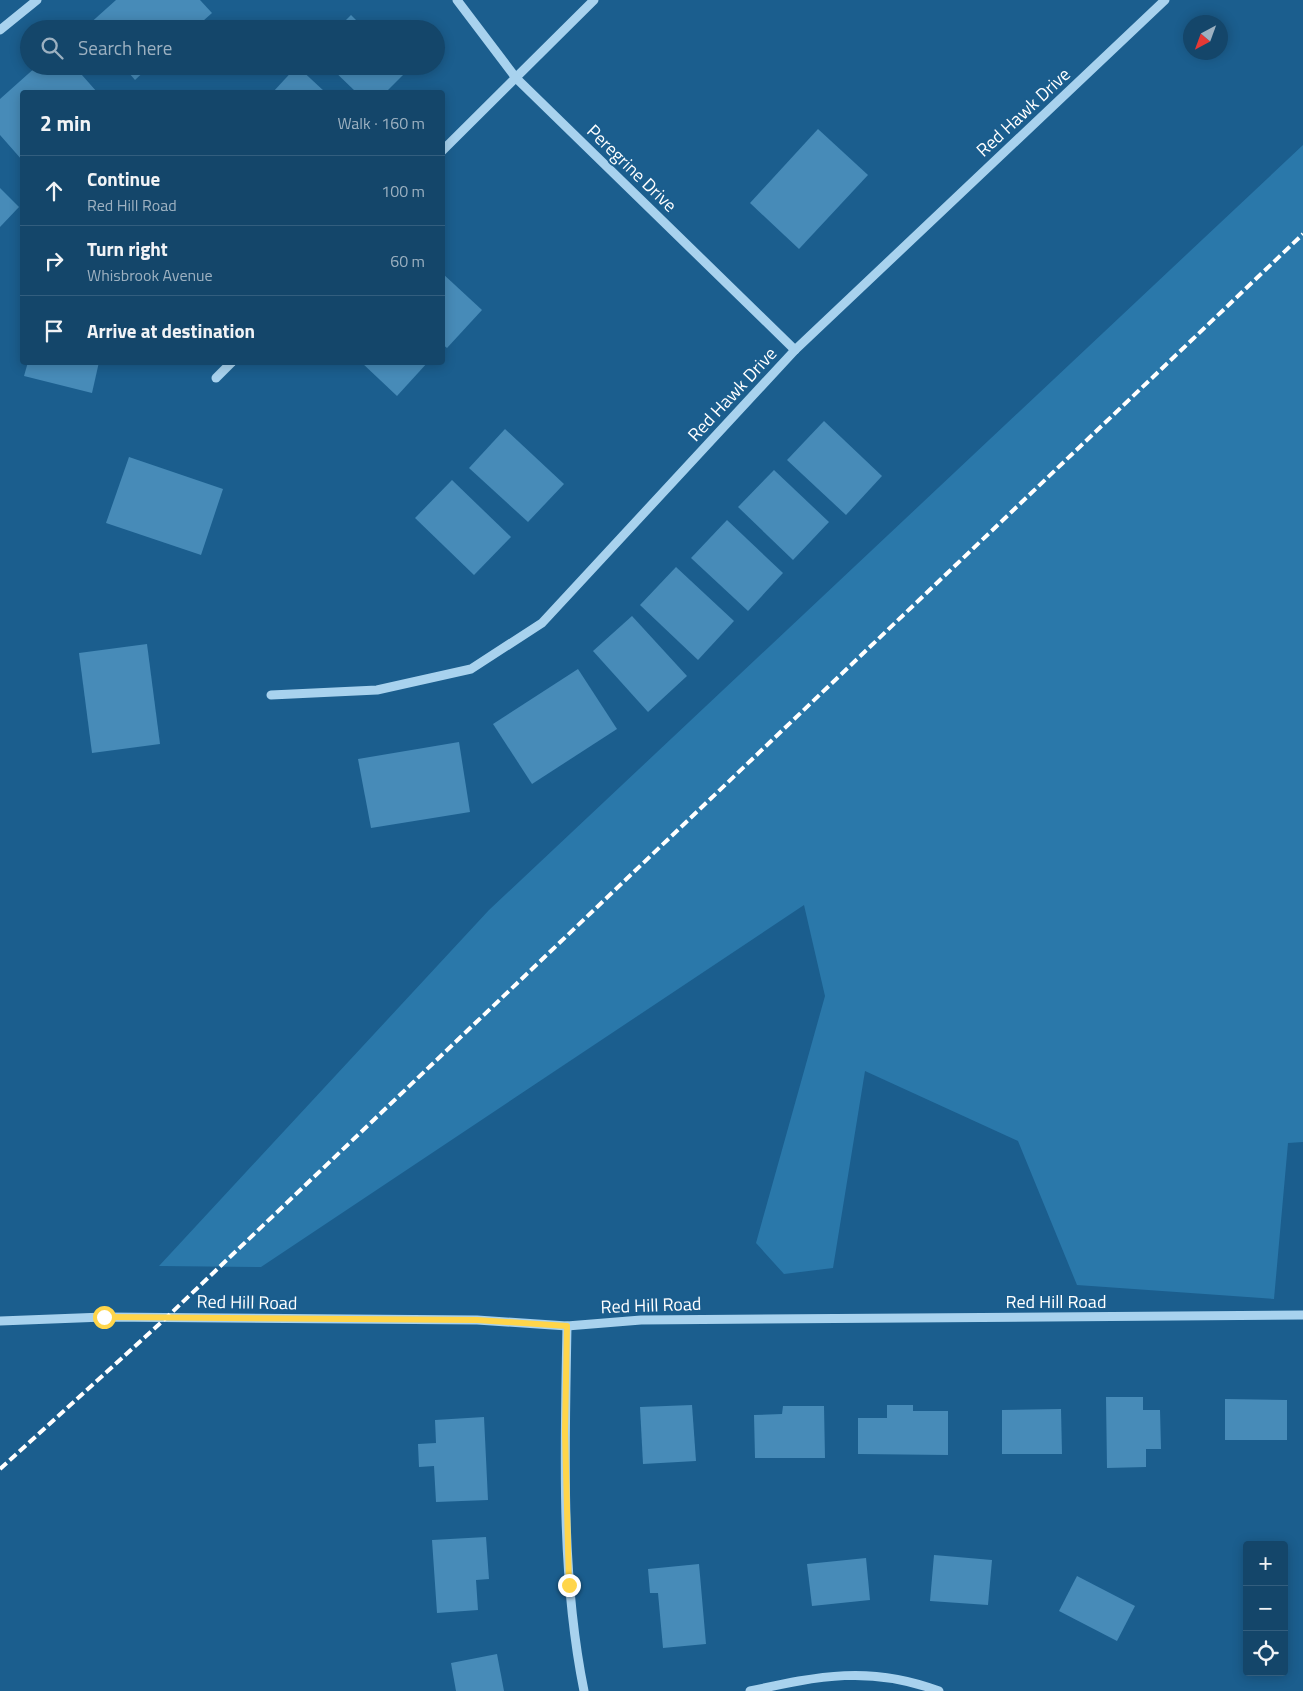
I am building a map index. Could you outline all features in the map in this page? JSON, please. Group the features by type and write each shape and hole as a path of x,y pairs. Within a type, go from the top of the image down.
{"street":[{"path":"0,30 37,0"},
{"name":"Peregrine Drive","path":"457,0 516,78 795,350"},
{"path":"445,148 594,0"},
{"name":"Red Hawk Drive","path":"271,695 378,690 471,669 542,623 795,350 1165,0"},
{"path":"216,378 229,365"},
{"name":"Red Hill Road","path":"0,1321 104,1317 467,1320 567,1326 641,1320 1303,1315"},
{"path":"567,1326 565,1432 569,1585 578,1663 584,1691"},
{"path":"750,1691 798,1681 860,1674 891,1677 921,1684 939,1691"}],"shaded area":[{"path":"1303,145 1303,1142 1288,1143 1274,1299 1077,1285 1018,1141 865,1071 833,1268 784,1274 756,1243 825,996 804,905 261,1267 159,1266 489,910"}],"building":[{"path":"116,0 200,0 212,13 204,20 94,20"},
{"path":"351,15 356,20 346,20"},
{"path":"27,75 82,75 95,90 20,90 20,158 0,135 0,99"},
{"path":"131,75 140,75 135,80"},
{"path":"289,75 307,75 323,90 275,90"},
{"path":"338,75 403,75 388,90 354,90"},
{"path":"818,129 868,175 799,249 750,203"},
{"path":"0,188 19,207 0,227"},
{"path":"445,276 482,310 447,348 445,346"},
{"path":"27,365 98,365 92,393 24,376"},
{"path":"364,365 425,365 397,396"},
{"path":"824,421 882,476 846,515 787,460"},
{"path":"505,429 564,484 528,522 469,468"},
{"path":"129,457 223,489 201,555 106,523"},
{"path":"774,470 829,522 793,560 738,507"},
{"path":"452,480 511,537 474,575 415,518"},
{"path":"727,520 783,573 748,611 691,558"},
{"path":"676,567 734,621 698,660 640,605"},
{"path":"632,616 687,676 648,712 593,651"},
{"path":"147,644 160,744 92,753 79,653"},
{"path":"578,669 617,729 532,784 493,724"},
{"path":"459,742 470,812 371,828 358,759"},
{"path":"1106,1397 1143,1397 1143,1410 1160,1410 1161,1449 1146,1449 1146,1467 1107,1468"},
{"path":"1225,1399 1287,1400 1287,1440 1225,1440"},
{"path":"692,1405 696,1461 643,1464 640,1407"},
{"path":"887,1405 913,1405 913,1411 948,1411 948,1455 858,1454 858,1418 887,1418"},
{"path":"783,1406 824,1406 825,1458 755,1458 754,1415 782,1414"},
{"path":"1061,1409 1062,1454 1002,1454 1002,1410"},
{"path":"484,1417 488,1500 436,1502 434,1466 419,1467 418,1444 436,1443 435,1420"},
{"path":"486,1537 489,1579 476,1580 478,1610 437,1613 432,1540"},
{"path":"934,1555 992,1560 988,1605 930,1601"},
{"path":"866,1558 870,1600 812,1606 807,1564"},
{"path":"699,1564 706,1644 663,1648 658,1593 650,1593 648,1569"},
{"path":"1077,1576 1135,1606 1117,1641 1059,1611"},
{"path":"497,1654 504,1691 456,1691 451,1663"}],"railway":[{"path":"0,1469 167,1317 1303,234"}],"route":[{"path":"104,1317 477,1320 567,1326 565,1432 569,1585"}]}
